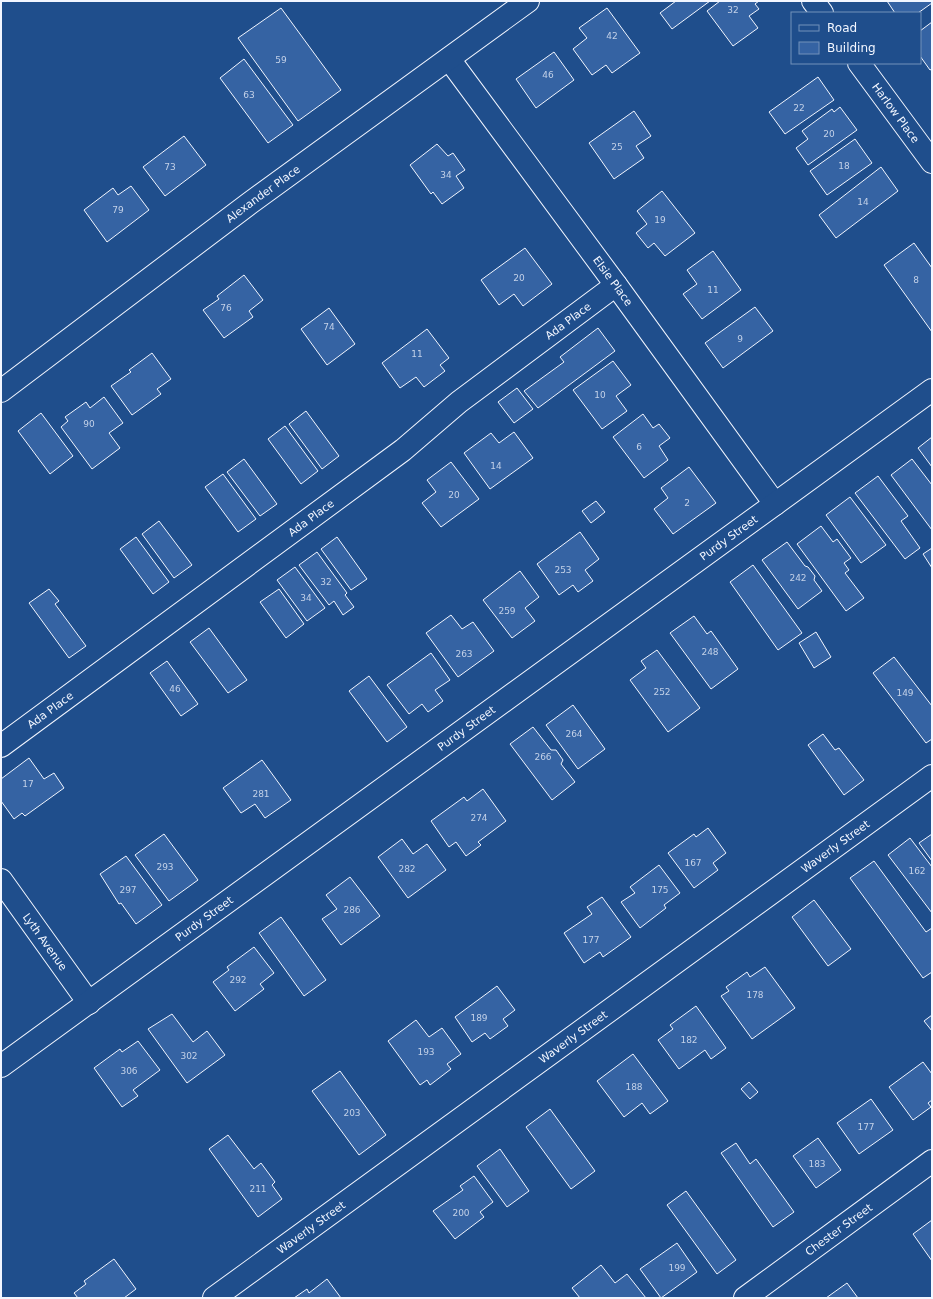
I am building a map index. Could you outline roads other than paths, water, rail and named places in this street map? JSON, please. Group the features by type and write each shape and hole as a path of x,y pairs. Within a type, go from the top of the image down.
{"street":[{"name":"Alexander Place","path":"1,391 250,203 528,1"},
{"path":"813,1 821,12"},
{"name":"Elsie Place","path":"449,59 616,284 775,504"},
{"name":"Harlow Place","path":"860,64 932,162"},
{"name":"Ada Place","path":"1,746 403,450 459,402 616,284"},
{"name":"Purdy Street","path":"1,1066 932,390"},
{"name":"Waverly Street","path":"214,1298 932,776"},
{"name":"Lyth Avenue","path":"1,880 89,1003"},
{"name":"Chester Street","path":"745,1298 932,1162"}]}
